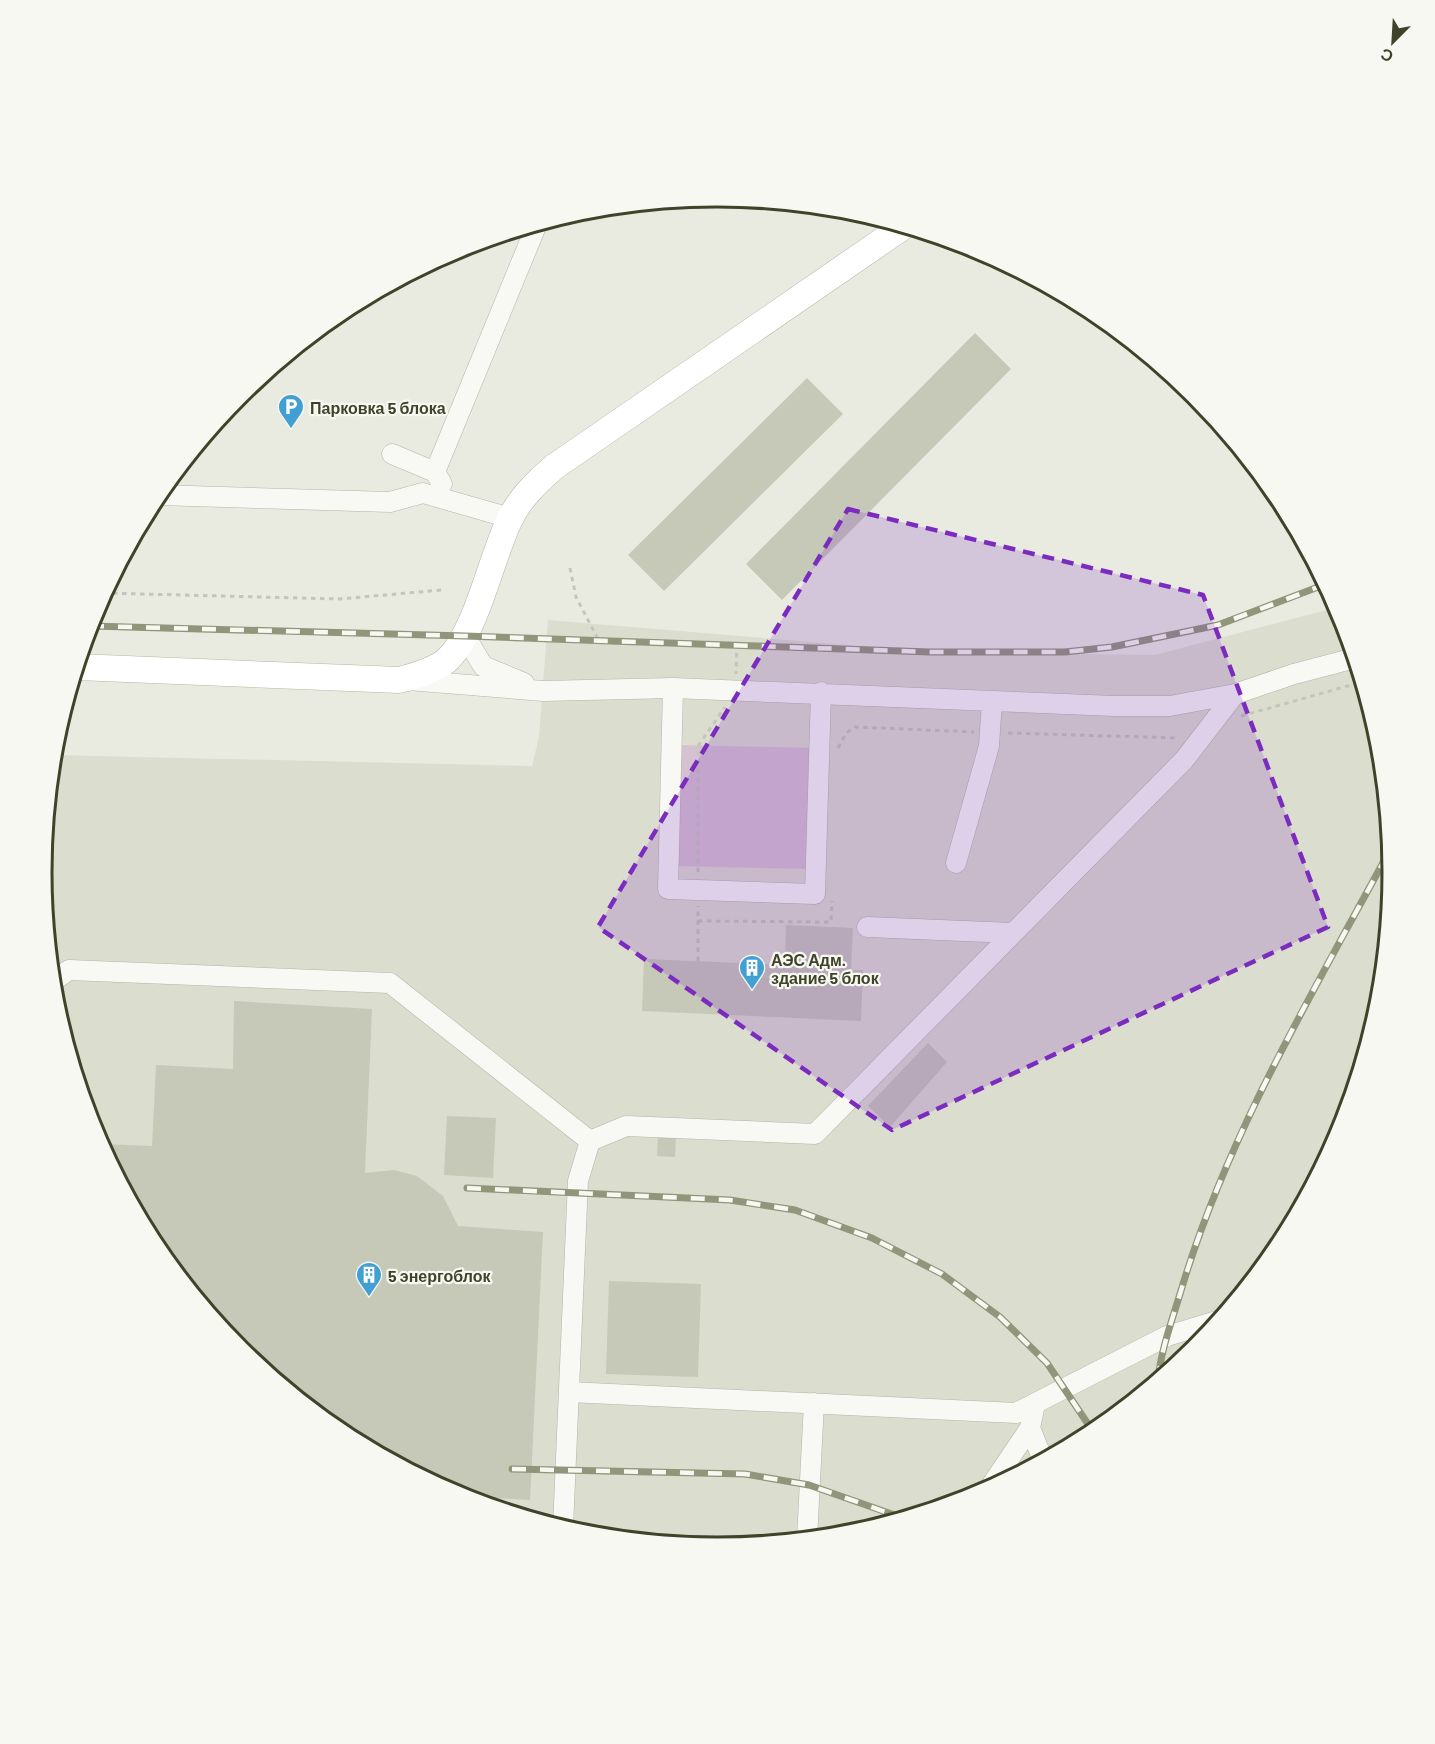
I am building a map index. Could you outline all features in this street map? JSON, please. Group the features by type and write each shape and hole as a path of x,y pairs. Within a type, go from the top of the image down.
{"main road":[{"path":"85,667 399,680 439,666 465,636 510,518 528,490 554,467 896,232"}],"lane":[{"path":"435,472 533,233"},
{"path":"392,454 435,472 449,498"},
{"path":"170,495 390,502 423,493 449,498 510,518"},
{"path":"465,636 475,657 483,666 543,691"},
{"path":"399,680 543,691 673,688 1170,706 1235,694 1294,674 1348,660"},
{"path":"673,688 668,890 815,894 821,692"},
{"path":"590,1141 626,1126 815,1134 1184,760 1235,694"},
{"path":"956,863 989,746 992,701"},
{"path":"867,927 1013,933"},
{"path":"61,976 69,970 390,983 590,1141"},
{"path":"563,1518 578,1181 590,1141"},
{"path":"569,1392 1016,1413 1064,1386 1167,1336 1203,1325"},
{"path":"807,1530 814,1402"},
{"path":"999,1474 1030,1428 1035,1404"},
{"path":"1030,1428 1040,1453"}],"path":[{"path":"570,568 576,597 598,639 737,644"},
{"path":"114,593 339,599 442,590"},
{"path":"698,746 698,961"}],"highlighted area":[{"path":"848,509 1203,595 1328,927 892,1130 598,927"}],"shaded area":[{"path":"1328,610 1360,700 1377,785 1381,829 1381,915 1370,1002 1347,1086 1314,1166 1293,1205 1245,1277 1188,1342 1122,1400 1050,1448 1012,1468 931,1502 890,1514 847,1524 761,1536 674,1536 631,1531 588,1524 504,1502 423,1468 385,1448 313,1400 279,1372 247,1342 190,1277 142,1205 121,1166 103,1126 75,1044 58,959 52,872 58,785 63,755 532,766 539,737 548,620 930,652 1155,655"},
{"path":"679,745 813,748 810,869 677,866"}],"building":[{"path":"975,333 1011,369 782,600 746,564"},
{"path":"807,378 843,414 664,591 628,555"},
{"name":"АЭС Адм. здание 5 блок","path":"786,925 853,928 851,970 863,970 861,1021 642,1011 644,959 785,965"},
{"name":"5 энергоблок","path":"234,1001 372,1009 365,1173 394,1170 417,1176 443,1196 458,1226 543,1232 530,1500 494,1498 463,1486 385,1448 348,1425 313,1400 247,1342 190,1277 165,1241 142,1205 111,1144 152,1146 156,1065 233,1069"},
{"path":"928,1043 947,1062 890,1127 868,1106"},
{"path":"447,1116 496,1118 493,1178 444,1175"},
{"path":"658,1134 676,1134 675,1157 657,1156"},
{"path":"609,1281 701,1284 698,1377 606,1374"}],"railway":[{"path":"100,626 930,652 1065,652 1112,647 1218,625 1318,587"},
{"path":"1160,1368 1165,1344 1202,1227 1249,1116 1304,1007 1382,865"},
{"path":"467,1188 730,1200 795,1210 872,1238 942,1274 1000,1317 1047,1363 1088,1424"},
{"path":"512,1469 745,1474 809,1485 891,1514"}],"place":[{"name":"Парковка 5 блока","path":"291,430"},
{"name":"АЭС Адм. здание 5 блок","path":"752,991"},
{"name":"5 энергоблок","path":"369,1298"}]}
